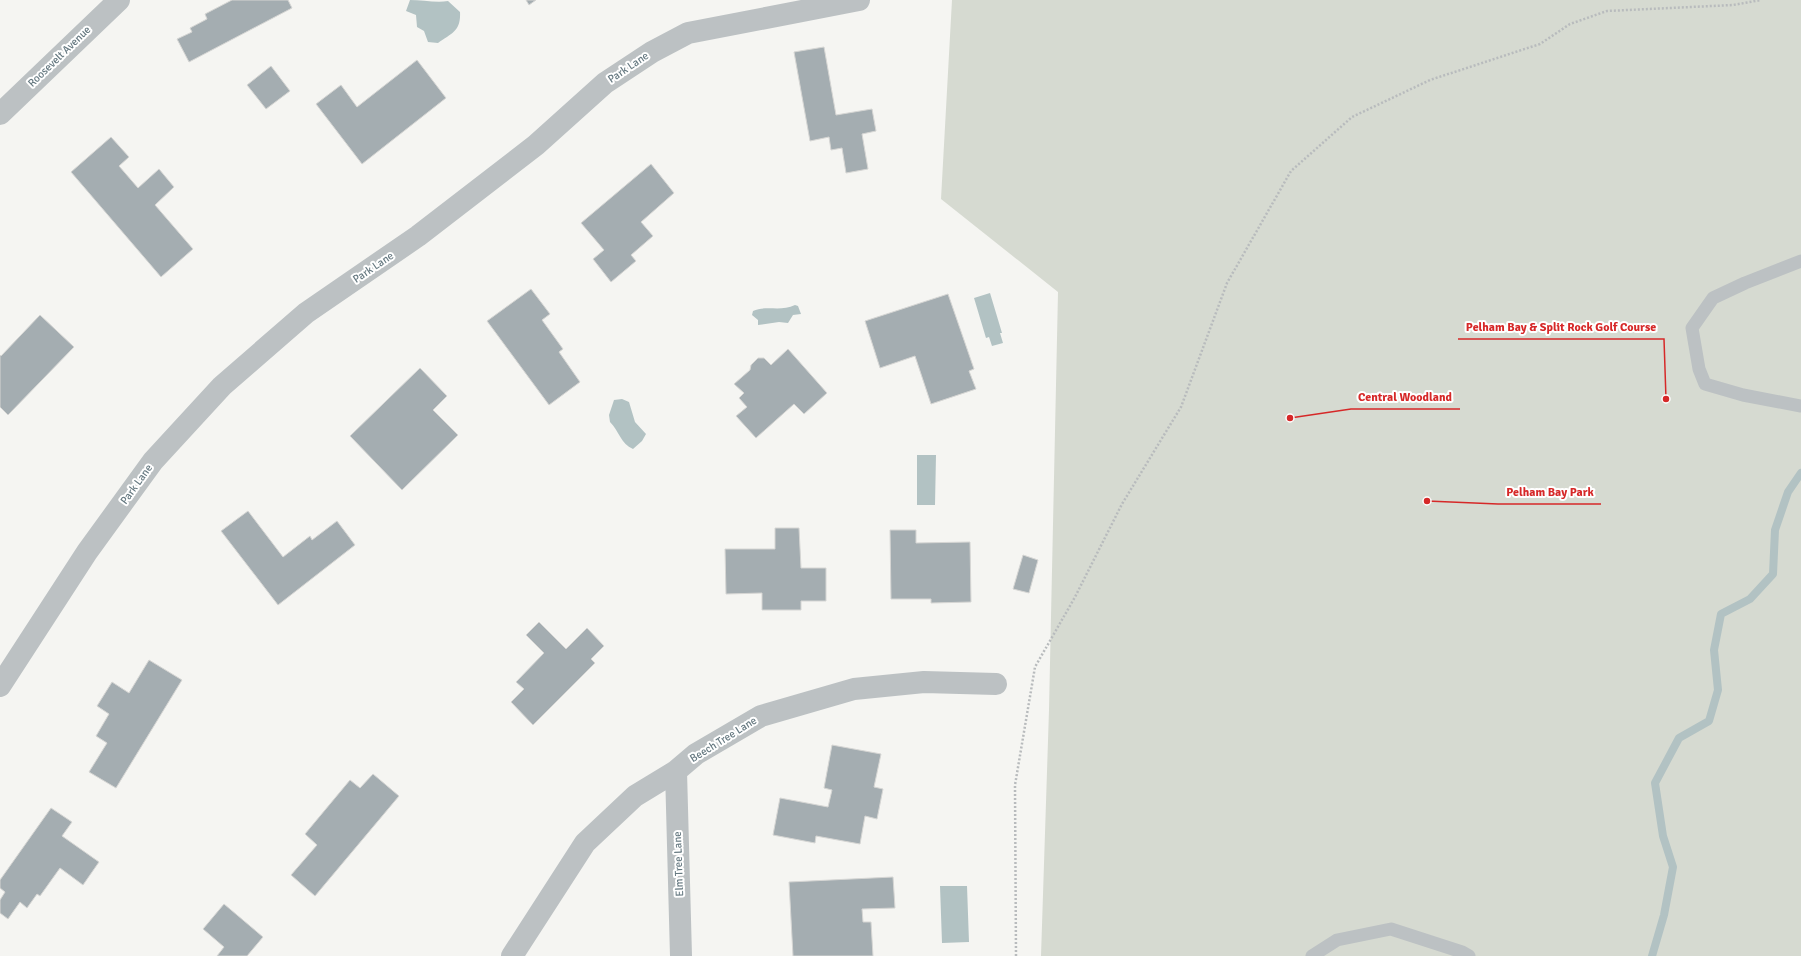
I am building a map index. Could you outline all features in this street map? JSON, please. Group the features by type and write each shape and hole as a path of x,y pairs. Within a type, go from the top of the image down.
{"street":[{"name":"Roosevelt Avenue","path":"0,114 119,0"},
{"name":"Park Lane","path":"0,686 86,552 153,460 222,386 306,313 418,236 536,144 605,84 652,52 688,33 859,0"},
{"name":"Beech Tree Lane","path":"512,956 585,843 635,796 676,771 696,754 761,716 854,689 924,682 996,684"},
{"name":"Elm Tree Lane","path":"676,771 681,956"}],"lane":[{"path":"1801,261 1713,298 1692,328 1699,369 1705,384 1743,395 1801,406"},
{"path":"1312,956 1337,940 1391,929 1462,952 1469,956"}],"path":[{"path":"1016,956 1015,785 1035,667 1075,597 1122,504 1181,407 1227,284 1291,171 1352,117 1430,80 1540,44 1570,24 1607,11 1733,5 1761,0"}],"shaded area":[{"path":"410,0 434,2 448,1 460,12 457,28 438,43 428,42 424,31 417,27 416,15 406,11"},
{"path":"952,0 1801,0 1801,956 1041,956 1049,710 1058,292 941,199"},
{"path":"990,293 1002,333 1000,333 1003,343 992,346 989,337 986,338 974,298"},
{"path":"795,305 798,306 801,314 793,315 788,323 779,322 758,325 758,320 752,315 753,311 758,309 784,308"},
{"path":"622,399 629,402 635,422 646,434 642,441 633,449 623,441 610,422 609,415 614,400"},
{"path":"917,455 936,455 935,505 917,505"},
{"path":"940,886 967,886 969,942 942,943"}],"building":[{"path":"232,0 288,0 292,8 189,62 177,39 192,32 190,28 207,19 205,14"},
{"path":"526,0 536,0 529,5"},
{"path":"824,47 836,115 872,109 876,131 862,134 868,169 846,173 842,148 831,150 829,137 810,141 794,52"},
{"path":"417,60 446,98 362,164 316,104 341,85 357,107"},
{"path":"271,66 290,91 266,109 247,85"},
{"path":"111,137 129,157 119,166 138,188 159,169 174,187 155,205 193,249 161,277 71,172"},
{"path":"651,164 674,193 641,222 653,236 631,255 636,261 611,282 593,259 604,250 581,223"},
{"path":"531,289 550,314 542,320 563,349 559,352 580,382 549,405 487,321"},
{"path":"948,294 974,369 969,371 976,389 931,404 915,356 880,368 865,321"},
{"path":"40,315 74,347 8,415 0,407 0,355 1,356"},
{"path":"788,349 827,393 804,414 794,404 756,438 736,416 747,407 739,398 744,393 734,384 750,370 751,365 758,358 764,358 771,365"},
{"path":"420,368 447,396 433,410 458,435 402,490 350,436"},
{"path":"248,511 283,557 310,536 312,540 337,521 355,545 278,605 221,531"},
{"path":"775,528 799,528 801,568 826,568 826,601 801,601 801,610 762,610 762,593 726,594 725,549 775,549"},
{"path":"890,530 916,530 916,543 970,542 971,602 931,603 931,599 891,599"},
{"path":"1023,555 1038,560 1029,593 1013,589"},
{"path":"539,622 566,649 587,628 604,646 591,659 595,663 533,725 511,702 524,689 516,682 544,653 526,635"},
{"path":"149,660 182,680 116,788 89,772 107,743 96,736 109,714 97,706 112,682 129,693"},
{"path":"832,745 881,754 874,787 883,789 877,819 865,816 860,844 816,836 815,843 773,835 780,798 828,807 832,790 824,788"},
{"path":"373,774 399,796 315,896 291,875 317,845 305,834 350,780 360,788"},
{"path":"51,808 72,822 62,836 99,862 83,885 60,868 40,896 37,894 27,908 20,902 8,919 0,913 0,900 5,892 0,888 0,880"},
{"path":"893,877 895,908 862,909 863,922 871,922 873,956 793,956 789,882"},
{"path":"224,904 263,937 247,956 217,956 224,947 203,929"}],"waterway":[{"path":"1652,956 1664,915 1673,867 1663,836 1655,783 1679,738 1709,721 1718,690 1714,650 1721,614 1750,599 1773,574 1775,530 1788,492 1801,473"}],"place":[{"name":"Pelham Bay & Split Rock Golf Course","path":"1666,399"},
{"name":"Central Woodland","path":"1290,418"},
{"name":"Pelham Bay Park","path":"1427,501"}]}
